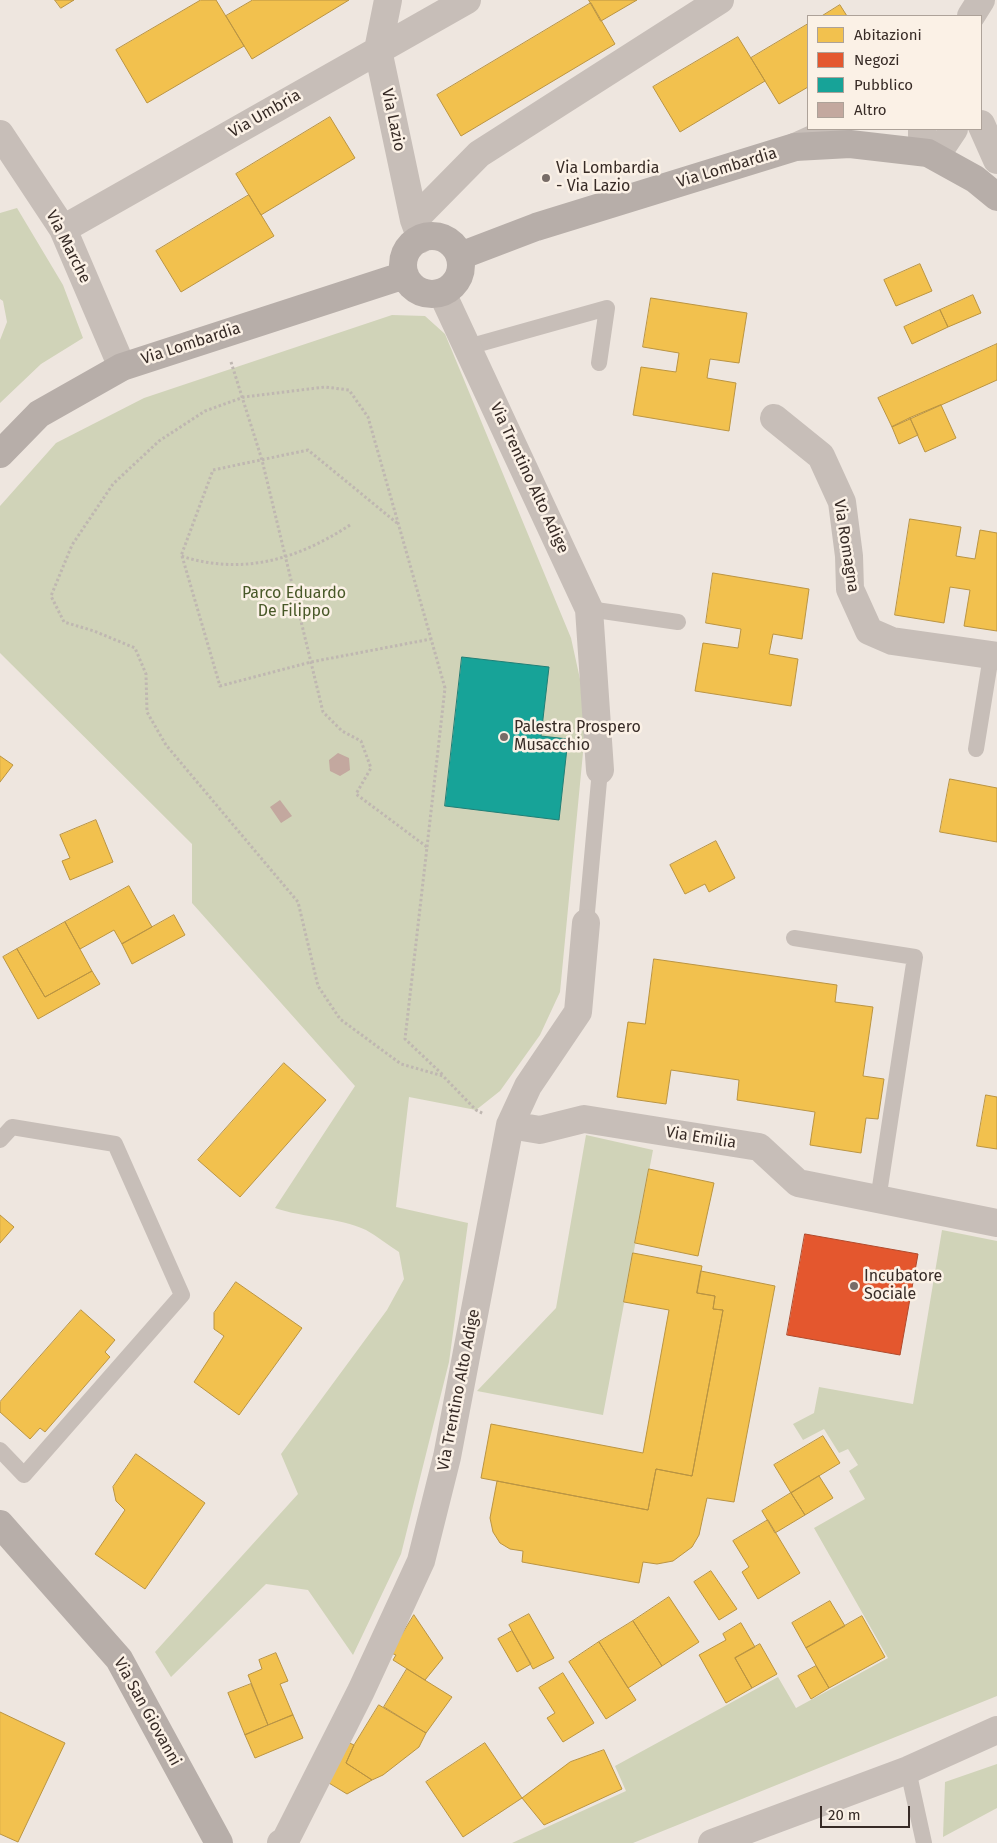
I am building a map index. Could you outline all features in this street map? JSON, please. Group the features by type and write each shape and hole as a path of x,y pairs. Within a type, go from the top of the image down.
{"street":[{"name":"Via Lazio","path":"388,0 378,50 417,230"},
{"name":"Via Umbria","path":"63,229 467,0"},
{"path":"417,230 429,237 444,239 451,243 460,256 461,271 458,278 454,284 442,292 427,294 420,291 405,275 404,261 417,230 479,154 720,0"},
{"path":"961,0 966,15"},
{"path":"972,15 981,0"},
{"path":"982,126 997,160"},
{"name":"Via Lombardia","path":"460,256 536,227 795,147 833,130"},
{"path":"925,141 944,144 953,130"},
{"name":"Via Marche","path":"0,134 63,229 122,367"},
{"name":"Via Lombardia","path":"795,147 925,141 997,197"},
{"name":"Via Lombardia","path":"0,454 39,414 122,367 405,275"},
{"name":"Via Trentino Alto Adige","path":"442,292 589,609 600,770"},
{"name":"Via Romagna","path":"774,418 821,456 842,502 849,556 850,589 869,631 892,642 994,656"},
{"name":"Via Trentino Alto Adige","path":"281,1843 285,1841 360,1692 421,1561 447,1457 510,1125 528,1086 578,1012 586,923"},
{"name":"Via Emilia","path":"510,1125 540,1130 584,1119 759,1147 798,1183 997,1223"},
{"name":"Via San Giovanni","path":"0,1524 119,1659 218,1843"},
{"path":"712,1843 908,1770 997,1730"}],"lane":[{"path":"468,347 607,308 600,363"},
{"path":"589,609 678,622"},
{"name":"Via Romagna","path":"976,749 994,656"},
{"path":"586,923 600,770"},
{"path":"794,938 914,957 878,1200"},
{"path":"0,1140 12,1127 115,1144 182,1295 24,1475 0,1450"},
{"path":"908,1770 924,1843"}],"path":[{"path":"221,334 244,397 262,460 323,712 342,732 361,741 371,768 356,794 427,847"},
{"path":"443,1076 402,1064 340,1020 318,986 298,902 166,745 147,712 146,674 135,648 94,631 64,622 51,596 72,545 113,484 159,441 206,410 244,397 325,387 349,390 368,417 446,688 405,1039 443,1076 476,1110 510,1125"},
{"path":"398,523 308,450 213,470 181,556 220,686 311,662 431,639"},
{"path":"181,556 198,561 222,563 254,563 286,558 325,541 350,525"}],"green space":[{"path":"17,208 63,285 83,338 41,364 0,403 0,340 7,322 3,301 0,299 0,213"},
{"name":"Parco Eduardo De Filippo","path":"392,315 425,316 445,334 571,638 587,711 560,992 540,1035 500,1091 476,1110 409,1097 396,1207 468,1223 449,1362 401,1554 353,1655 308,1590 266,1584 171,1677 155,1652 298,1494 281,1454 387,1310 404,1279 399,1252 366,1230 344,1222 275,1208 355,1086 192,903 192,844 0,653 0,506 56,443 144,398"},
{"path":"586,1135 653,1150 603,1415 477,1391 556,1308"},
{"path":"942,1230 997,1241 997,1696 633,1843 512,1843 626,1791 615,1766 778,1677 796,1708 888,1658 814,1528 865,1499 849,1471 858,1465 848,1449 839,1453 824,1429 803,1440 793,1424 814,1413 819,1387 913,1404"},
{"path":"997,1764 997,1808 943,1837 945,1782"}],"building: Abitazioni":[{"path":"55,0 74,0 61,8"},
{"path":"201,0 216,0 244,46 147,103 116,50"},
{"path":"253,0 349,0 252,59 226,16"},
{"path":"589,0 637,0 601,21"},
{"path":"591,3 615,44 461,136 437,95"},
{"path":"840,5 846,15 824,15"},
{"path":"807,25 807,88 779,104 751,58"},
{"path":"738,37 765,81 680,132 653,87"},
{"path":"330,117 355,158 261,215 236,174"},
{"path":"249,195 274,236 181,292 156,251"},
{"path":"920,264 932,291 896,306 884,280"},
{"path":"973,295 981,313 948,327 940,310"},
{"path":"651,298 747,313 739,363 710,359 707,378 736,383 729,431 633,415 641,367 676,372 679,353 643,347"},
{"path":"940,310 948,327 912,344 904,327"},
{"path":"997,344 997,380 892,427 878,398"},
{"path":"941,405 956,438 925,452 910,418"},
{"path":"910,418 918,435 899,444 892,427"},
{"path":"910,519 961,527 956,556 975,559 980,530 997,533 997,631 964,626 970,590 950,587 944,623 895,615"},
{"path":"713,573 809,589 802,639 773,634 769,654 798,659 791,706 695,691 703,643 738,648 741,629 706,623"},
{"path":"0,756 13,765 0,782"},
{"path":"950,779 997,788 997,842 940,832"},
{"path":"96,820 113,862 70,880 62,861 70,858 60,835"},
{"path":"716,841 735,878 709,892 705,884 685,894 670,865"},
{"path":"129,886 152,927 122,944 114,930 80,949 65,922"},
{"path":"174,915 185,935 132,964 122,944"},
{"path":"65,922 92,971 45,997 17,949"},
{"path":"17,949 45,997 92,971 100,984 38,1019 3,957"},
{"path":"654,959 837,985 835,1002 873,1007 863,1076 884,1079 878,1119 866,1118 861,1153 810,1145 815,1112 737,1100 739,1080 671,1070 666,1104 617,1097 628,1022 645,1024"},
{"path":"284,1063 326,1100 240,1197 198,1160"},
{"path":"986,1095 997,1097 997,1149 977,1146"},
{"path":"649,1169 714,1183 698,1256 635,1243"},
{"path":"0,1215 14,1227 0,1243"},
{"path":"633,1253 702,1266 697,1293 715,1296 713,1309 723,1310 692,1476 656,1469 648,1510 481,1478 491,1424 643,1453 669,1310 624,1302"},
{"path":"701,1271 775,1286 734,1502 707,1498 699,1535 692,1547 673,1561 657,1564 643,1562 639,1583 522,1562 523,1551 510,1549 500,1543 493,1532 490,1518 497,1481 648,1510 656,1469 692,1476 723,1310 713,1309 715,1296 697,1293"},
{"path":"236,1282 302,1328 239,1415 194,1382 224,1336 214,1329 214,1313"},
{"path":"81,1310 115,1340 105,1352 110,1357 45,1432 40,1428 30,1439 0,1412 0,1402"},
{"path":"823,1436 840,1463 791,1493 774,1465"},
{"path":"136,1454 205,1503 145,1589 95,1554 125,1510 116,1501 113,1487"},
{"path":"819,1476 833,1498 805,1515 791,1493"},
{"path":"791,1493 805,1515 775,1533 762,1511"},
{"path":"768,1520 800,1573 758,1599 742,1572 749,1567 733,1541"},
{"path":"711,1571 737,1609 719,1620 694,1582"},
{"path":"669,1597 699,1642 662,1666 633,1621"},
{"path":"830,1601 845,1626 806,1648 792,1623"},
{"path":"529,1614 554,1658 533,1669 509,1625"},
{"path":"414,1615 443,1658 425,1680 393,1660 396,1655 391,1653"},
{"path":"862,1616 885,1657 829,1688 806,1648"},
{"path":"633,1621 662,1666 628,1688 599,1642"},
{"path":"741,1623 755,1647 735,1658 752,1688 726,1703 699,1655 726,1640 723,1634"},
{"path":"512,1631 531,1664 517,1672 498,1639"},
{"path":"599,1642 636,1700 606,1719 569,1662"},
{"path":"760,1644 777,1674 752,1688 735,1658"},
{"path":"276,1653 288,1681 280,1684 293,1715 268,1725 248,1675 262,1669 259,1660"},
{"path":"816,1666 829,1688 811,1699 798,1676"},
{"path":"407,1669 452,1697 426,1733 384,1707"},
{"path":"563,1673 594,1723 563,1742 547,1718 555,1713 539,1688"},
{"path":"251,1684 268,1725 245,1735 228,1693"},
{"path":"379,1705 426,1733 419,1747 383,1775 372,1780 346,1763 354,1745"},
{"path":"0,1712 65,1743 18,1842 0,1834"},
{"path":"293,1715 303,1738 255,1758 245,1735"},
{"path":"343,1740 354,1745 346,1763 372,1780 347,1794 324,1780"},
{"path":"485,1743 522,1798 463,1837 426,1782"},
{"path":"604,1750 622,1789 544,1825 522,1798 570,1762"}],"building: Negozi":[{"path":"805,1234 918,1254 900,1355 787,1335"}],"building: Pubblico":[{"name":"Palestra Prospero Musacchio","path":"462,657 549,667 541,736 568,739 559,820 445,806"}],"building: Altro":[{"path":"338,753 349,758 350,770 340,776 330,771 329,760"},
{"path":"280,800 292,816 281,823 270,807"}],"place":[{"name":"Via Lombardia - Via Lazio","path":"546,178"},
{"name":"Palestra Prospero Musacchio","path":"504,737"},
{"name":"Incubatore Sociale","path":"854,1286"}]}
